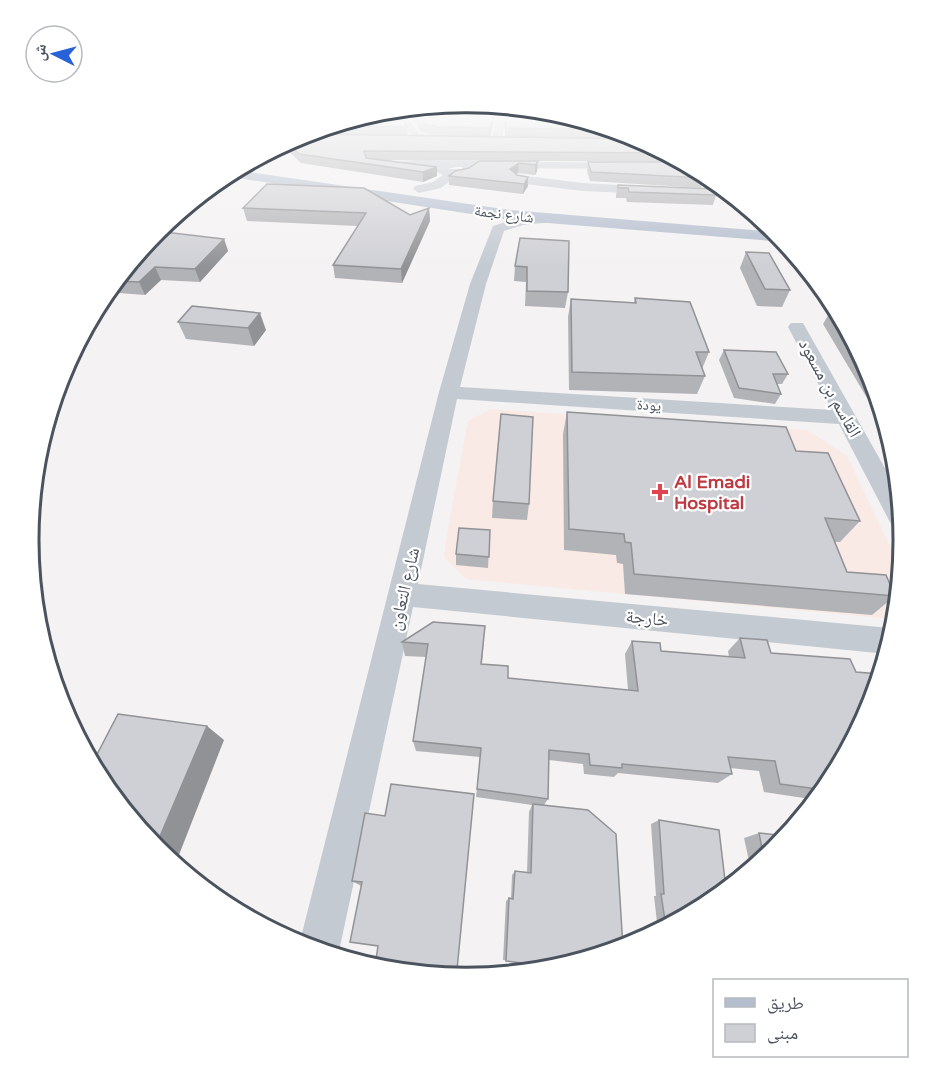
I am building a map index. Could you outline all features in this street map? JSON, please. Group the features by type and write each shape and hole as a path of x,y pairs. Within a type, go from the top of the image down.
{"main road":[{"path":"258,168 455,194 605,207"},
{"name":"شارع نجمة","path":"245,176 369,195 490,220 548,219 766,237"},
{"path":"369,195 757,228"}],"street":[{"path":"417,166 583,187 713,194 711,191"},
{"path":"455,194 446,189 446,186 456,166"},
{"path":"419,189 437,185 455,170 498,166"},
{"path":"578,166 583,187"},
{"path":"656,166 665,192"},
{"path":"490,220 548,219"},
{"name":"شارع التعاون","path":"320,942 450,392 478,284 490,220"},
{"name":"القاسم بن مسعود","path":"797,327 890,498"},
{"name":"يودة","path":"450,392 848,418"},
{"name":"خارجة","path":"404,594 881,640"}],"shaded area":[{"name":"Al Emadi Hospital","path":"491,409 807,430 847,456 893,551 886,618 466,579 444,557 468,421"}],"building":[{"path":"385,166 437,167 423,172"},
{"path":"514,166 510,169 517,175 528,177 524,184 449,176 455,171 469,168"},
{"path":"589,166 671,166 690,177 591,172"},
{"path":"267,184 364,188 410,215 429,208 401,269 333,265 366,213 243,208"},
{"path":"618,185 708,189 716,195 629,192 628,188 618,188"},
{"path":"170,233 224,239 195,269 155,267 139,282 127,281"},
{"path":"520,238 569,241 568,292 527,291 527,267 515,266"},
{"path":"746,252 769,253 790,290 765,289"},
{"path":"635,298 690,302 709,352 696,352 705,376 572,372 571,299 636,303"},
{"path":"192,306 260,313 248,328 178,322"},
{"path":"724,350 776,352 788,374 773,374 781,394 739,388"},
{"path":"567,412 786,427 796,451 828,453 860,521 825,518 847,572 886,575 890,585 889,595 634,574 631,543 625,542 624,534 569,529"},
{"path":"501,414 533,417 529,504 493,501"},
{"path":"459,528 490,530 489,557 456,554"},
{"path":"433,622 485,626 481,664 508,666 508,678 638,691 632,641 660,643 661,651 745,658 740,638 767,640 771,653 850,659 856,672 871,673 849,729 813,788 780,784 775,761 728,757 732,774 622,764 622,768 590,765 589,754 549,750 548,799 477,789 481,748 413,741 428,644 402,642"},
{"path":"118,714 207,726 160,837 127,800 97,755"},
{"path":"391,784 474,794 457,968 423,965 376,958 378,946 350,942 362,882 352,881 365,813 385,816"},
{"path":"533,804 588,810 616,834 622,938 577,953 549,959 525,963 506,961 509,898 513,899 515,871 531,873"},
{"path":"659,820 719,830 725,880 703,896 665,918 661,894 664,894"},
{"path":"759,833 775,835 768,842 762,848"}],"place":[{"name":"Al Emadi Hospital","path":"660,492"}]}
